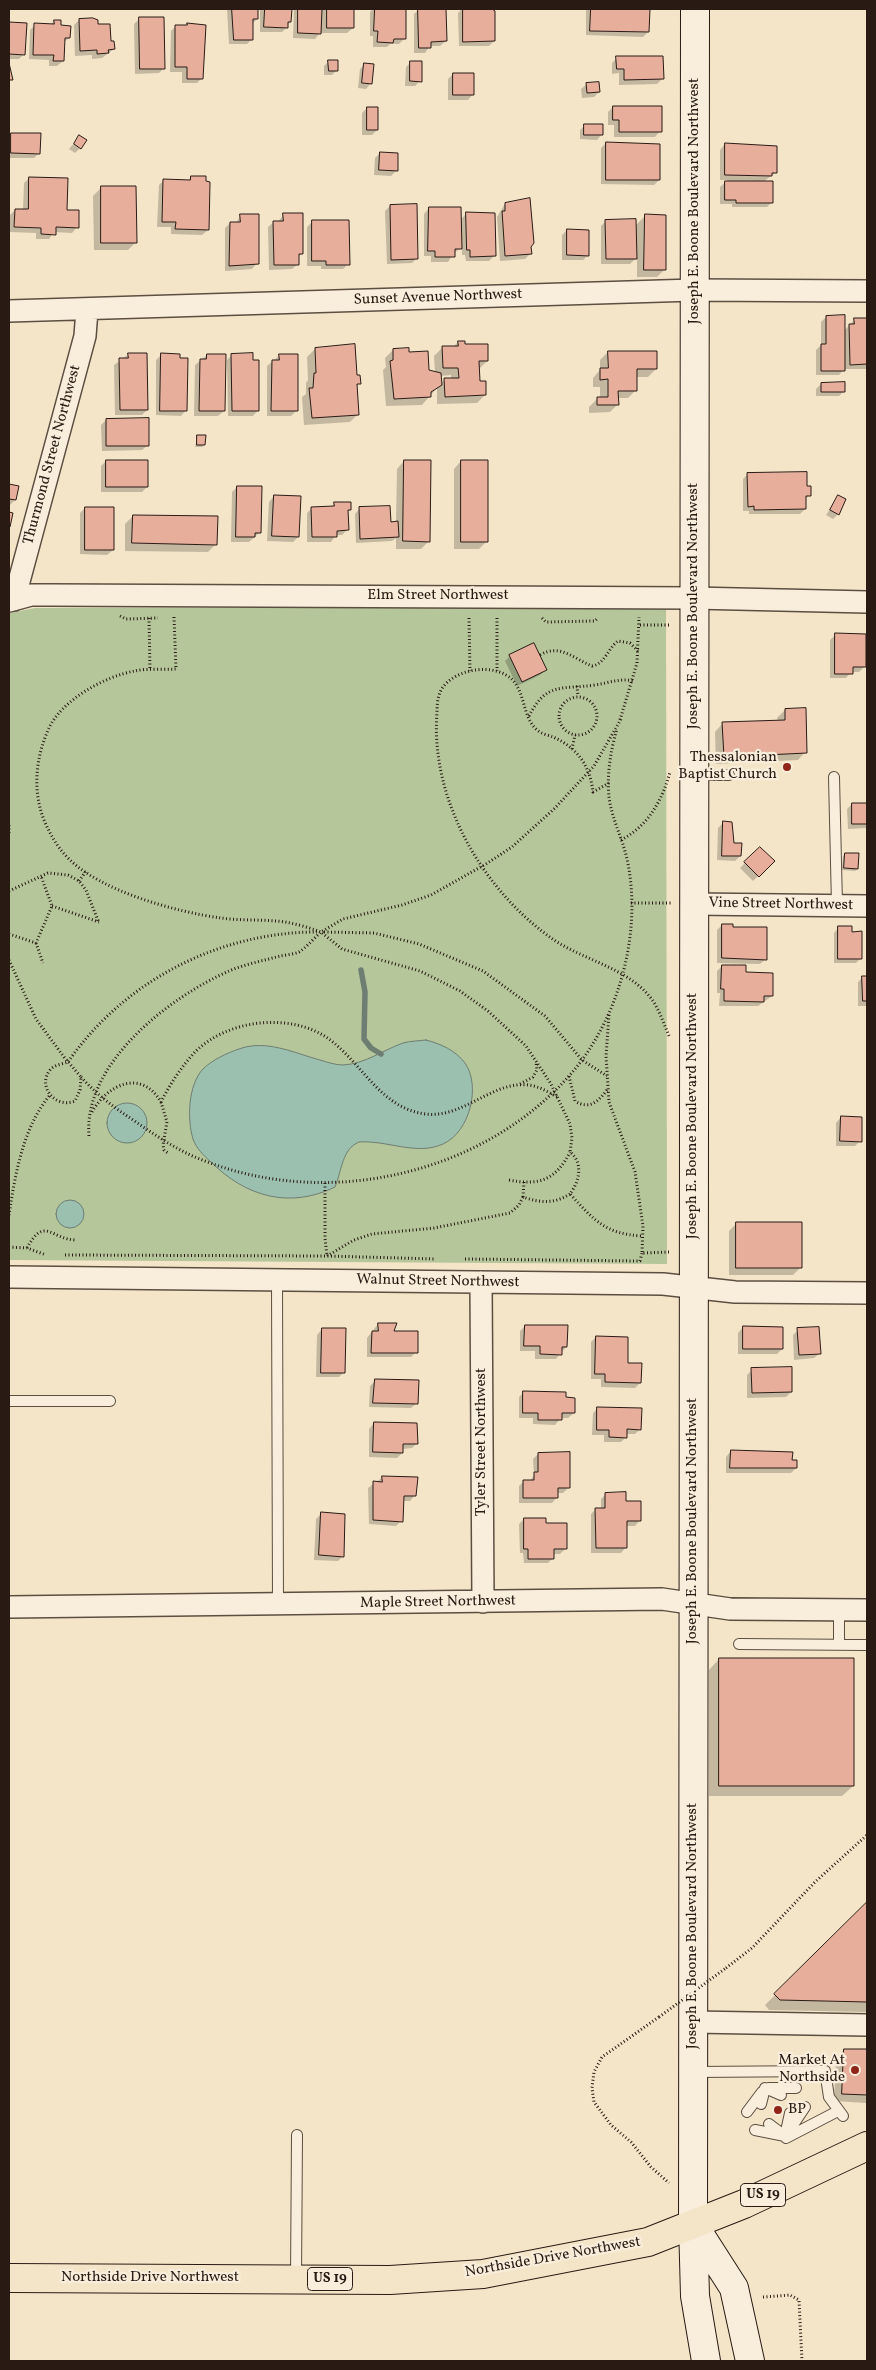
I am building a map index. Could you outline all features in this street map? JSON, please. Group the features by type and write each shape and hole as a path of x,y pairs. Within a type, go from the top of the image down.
{"main road":[{"name":"Joseph E. Boone Boulevard Northwest","path":"695,9 694,598 683,770 683,904 693,1287 693,2223 695,2296 702,2358"},
{"name":"Northside Drive Northwest","path":"9,2278 390,2280 483,2274 648,2242 753,2200 867,2146"},
{"path":"693,2223 734,2288 750,2361"}],"street":[{"name":"Sunset Avenue Northwest","path":"9,311 694,290 867,291"},
{"name":"Thurmond Street Northwest","path":"12,601 85,336 87,310"},
{"name":"Elm Street Northwest","path":"12,601 31,595 694,598 867,602"},
{"name":"Vine Street Northwest","path":"683,904 867,906"},
{"name":"Walnut Street Northwest","path":"9,1277 663,1284 735,1292 867,1293"},
{"name":"Tyler Street Northwest","path":"481,1282 483,1602"},
{"name":"Maple Street Northwest","path":"9,1607 662,1599 730,1609 867,1610"},
{"path":"693,2022 867,2025"}],"lane":[{"path":"683,770 729,775"},
{"path":"834,776 837,905"},
{"path":"277,1280 278,1604"},
{"path":"9,1401 110,1401"},
{"path":"839,1610 839,1644"},
{"path":"739,1644 867,1645"},
{"path":"693,2072 825,2072 829,2097 841,2113 786,2138 785,2136 755,2130"},
{"path":"759,2072 766,2088 780,2095"},
{"path":"766,2088 796,2088"},
{"path":"761,2104 766,2088"},
{"path":"747,2112 766,2088"},
{"path":"785,2136 805,2107"},
{"path":"785,2136 790,2113"},
{"path":"769,2124 785,2136"},
{"path":"296,2279 297,2136"}],"path":[{"path":"119,615 126,619 176,617 176,669 135,670 103,682 80,695 60,711 52,721 38,766 37,788 42,813 58,846 69,860 86,871 108,885 137,897 199,915 284,922 322,932 342,949 420,971 460,992 488,1011 526,1046 535,1059 558,1097 570,1124 572,1138 570,1152 564,1163 552,1176 530,1183 509,1180"},
{"path":"9,960 36,1019 68,1062 98,1096 158,1137 205,1161 246,1174 291,1181 325,1183 408,1172 448,1159 504,1132 569,1076 592,1047 609,1011 629,946 631,903 627,858 610,806 609,783 611,759 621,719 634,681 638,651 639,617"},
{"path":"149,618 150,670"},
{"path":"470,618 470,672"},
{"path":"497,618 497,672"},
{"path":"640,625 671,625"},
{"path":"540,655 545,652 560,651 592,666 601,663 613,644 618,641 630,643 638,651"},
{"path":"609,783 593,792 590,771 584,761 560,740 538,731 529,717 522,695 513,680 497,672 470,672 451,679 443,688 438,699 436,731 438,754 448,798 459,825 481,867 499,889 534,925 577,954 634,981 654,1004 671,1041"},
{"path":"529,717 537,700 546,693 576,686 592,686 620,679 634,681"},
{"path":"576,686 578,696"},
{"path":"578,696 590,700 597,711 597,718 592,729 581,735 575,735 569,733 560,724 559,712 566,700 578,696"},
{"path":"89,1136 89,1116 103,1080 127,1045 147,1023 174,1001 231,970 298,952 322,932 343,919 402,905 430,896 481,867 512,846 539,824 590,771 601,756 621,719"},
{"path":"572,750 575,735"},
{"path":"621,840 639,828 683,770"},
{"path":"9,825 9,833"},
{"path":"79,881 86,871"},
{"path":"9,891 28,884 41,876 57,872 79,881 86,890 100,922 52,906"},
{"path":"41,876 52,906 36,943 43,963"},
{"path":"631,903 683,904"},
{"path":"81,1076 80,1090 75,1101 62,1104 54,1100 50,1095 47,1077 50,1070 68,1062 82,1042 105,1018 141,988 202,954 233,943 285,932 322,932 374,934 419,944 483,971 545,1016 582,1060 607,1076"},
{"path":"9,934 36,943"},
{"path":"457,1260 640,1261 642,1236 640,1197 635,1172 609,1102 607,1090 609,1011"},
{"path":"161,1102 168,1087 196,1052 216,1037 242,1026 271,1023 287,1023 317,1032 349,1055 380,1092 390,1100 425,1114 448,1113 504,1088 516,1086 537,1087 558,1097"},
{"path":"516,1086 533,1077 537,1070 535,1059"},
{"path":"569,1076 575,1101 581,1105 591,1105 600,1100 607,1090"},
{"path":"89,1116 104,1094 121,1084 140,1084 157,1095 161,1102 167,1122 163,1145 164,1150 169,1154"},
{"path":"9,1215 13,1186 22,1153 42,1104 50,1095"},
{"path":"523,1197 540,1202 562,1199 570,1194 578,1180 578,1163 570,1152"},
{"path":"327,1256 354,1240 372,1234 434,1228 510,1213 519,1205 523,1197 524,1182"},
{"path":"325,1183 325,1238 327,1256"},
{"path":"570,1194 607,1229 628,1235 642,1236"},
{"path":"27,1248 41,1230 46,1230 68,1240 76,1240"},
{"path":"9,1248 27,1248 43,1255 53,1255"},
{"path":"642,1253 675,1252"},
{"path":"63,1255 327,1256 437,1259"},
{"path":"672,2185 651,2167 631,2142 611,2124 594,2102 592,2088 594,2072 602,2058 752,1948 815,1882 867,1835"},
{"path":"763,2297 790,2295 799,2300 802,2361"}],"shaded area":[{"path":"666,606 667,1264 9,1260 9,613 35,608"},
{"path":"426,1040 437,1043 457,1054 465,1063 470,1073 472,1084 470,1108 466,1119 460,1130 443,1144 433,1147 412,1148 359,1142 353,1145 346,1155 335,1187 318,1194 285,1198 269,1196 239,1184 208,1160 194,1142 190,1122 190,1102 194,1084 203,1069 215,1060 239,1049 249,1046 270,1046 343,1065 359,1062 403,1043"},
{"path":"131,1103 138,1106 144,1112 147,1123 146,1131 138,1140 131,1143 123,1143 116,1140 108,1131 107,1119 110,1112 119,1104"},
{"path":"70,1200 80,1204 84,1214 80,1224 70,1228 60,1224 56,1214 60,1204"}],"building":[{"path":"232,9 258,9 258,19 253,19 253,40 234,40"},
{"path":"265,9 292,9 291,22 288,22 288,28 264,27"},
{"path":"298,9 322,9 321,34 298,33"},
{"path":"327,9 354,9 354,28 327,28"},
{"path":"375,9 406,9 406,39 394,39 393,43 377,42 378,31 374,31"},
{"path":"418,9 446,9 447,41 431,42 431,48 419,48"},
{"path":"463,9 492,9 495,11 495,41 463,42"},
{"path":"591,9 650,9 649,32 590,31"},
{"path":"139,17 164,17 165,69 140,69"},
{"path":"93,18 98,20 98,24 110,24 111,41 114,41 115,49 108,50 109,53 97,54 97,50 80,51 79,19"},
{"path":"54,20 61,20 61,25 71,26 70,38 65,38 64,61 53,61 54,55 33,55 34,23 54,24"},
{"path":"9,22 27,23 25,55 9,54"},
{"path":"187,23 206,25 203,79 187,79 187,67 175,67 175,25 187,25"},
{"path":"616,56 663,56 664,79 624,80 624,69 617,69"},
{"path":"328,60 338,60 338,71 329,71"},
{"path":"410,61 422,61 422,82 410,81"},
{"path":"9,63 13,80 9,80"},
{"path":"364,63 374,64 372,84 362,83"},
{"path":"453,73 474,73 474,95 453,95"},
{"path":"599,82 600,92 587,93 586,83"},
{"path":"613,106 662,106 662,132 619,132 619,120 613,120"},
{"path":"367,107 378,107 378,130 367,130"},
{"path":"584,124 603,124 603,135 584,135"},
{"path":"11,133 41,133 40,154 11,153"},
{"path":"79,135 87,140 81,149 74,144"},
{"path":"606,142 660,144 660,180 606,180"},
{"path":"725,143 777,146 777,173 772,173 772,176 725,175"},
{"path":"380,152 398,153 398,171 379,170"},
{"path":"191,176 206,176 206,181 210,182 209,230 175,229 176,222 162,222 163,179 190,180"},
{"path":"29,177 68,178 67,210 79,210 79,228 56,227 56,235 41,234 41,228 14,227 15,209 28,209"},
{"path":"725,181 773,181 773,203 736,203 736,200 725,200"},
{"path":"101,186 136,186 137,243 101,243"},
{"path":"530,198 534,243 531,247 532,254 505,256 502,211 505,211 505,203"},
{"path":"417,204 418,259 391,260 390,205"},
{"path":"429,207 461,207 462,249 455,249 455,257 435,257 435,251 428,251"},
{"path":"466,212 495,213 496,256 470,257 470,250 467,250"},
{"path":"283,213 303,213 303,254 299,254 299,265 274,265 273,221 283,221"},
{"path":"240,214 259,214 259,264 229,266 230,222 240,222"},
{"path":"645,214 666,215 666,270 644,270"},
{"path":"636,219 637,259 606,259 605,220"},
{"path":"312,220 349,220 350,265 326,265 326,261 312,261"},
{"path":"567,229 589,230 589,256 567,255"},
{"path":"845,315 845,371 821,371 821,344 826,344 826,316"},
{"path":"854,318 867,318 867,364 850,365 849,324 854,324"},
{"path":"458,341 465,341 465,344 488,344 488,361 479,361 480,381 486,381 486,395 445,397 444,378 459,378 458,368 443,368 442,346 458,346"},
{"path":"355,344 357,375 360,375 361,384 357,384 359,415 312,418 309,388 313,388 314,373 316,373 315,348"},
{"path":"409,348 409,352 428,351 429,370 441,373 442,385 431,392 431,397 394,399 390,361 393,360 393,349"},
{"path":"608,351 657,351 657,369 637,369 637,391 618,391 619,405 597,405 597,397 608,397 608,379 600,380 600,368 608,368"},
{"path":"128,353 147,353 148,410 120,410 119,358 128,358"},
{"path":"161,353 180,354 180,358 188,358 187,411 160,411"},
{"path":"253,353 253,360 259,360 259,411 232,411 231,354"},
{"path":"207,354 226,354 225,411 199,411 200,359 206,359"},
{"path":"279,354 298,354 298,411 271,411 272,360 279,360"},
{"path":"845,382 845,392 821,392 821,383"},
{"path":"149,418 149,446 106,446 106,419"},
{"path":"197,435 206,435 205,445 197,445"},
{"path":"106,460 148,460 148,487 106,487"},
{"path":"404,460 431,460 430,542 403,541"},
{"path":"461,460 488,460 488,542 461,542"},
{"path":"807,472 807,486 811,486 811,496 806,496 806,509 754,510 754,506 748,507 747,473"},
{"path":"9,484 19,486 16,500 9,499"},
{"path":"237,486 262,486 261,533 255,533 255,537 236,537"},
{"path":"274,495 301,496 299,537 272,536"},
{"path":"838,495 846,499 839,515 830,510"},
{"path":"334,502 351,502 351,510 348,510 349,530 337,531 337,537 312,537 311,507 334,506"},
{"path":"390,506 391,522 398,521 399,537 360,539 359,507"},
{"path":"85,507 114,507 114,550 85,550"},
{"path":"9,512 13,513 10,527 9,526"},
{"path":"133,515 218,516 217,545 132,543"},
{"path":"835,633 866,634 866,667 853,667 853,674 835,674"},
{"path":"534,643 547,670 522,682 509,655"},
{"path":"806,708 807,753 724,757 722,722 785,720 785,709"},
{"path":"852,803 867,803 867,824 852,824"},
{"path":"723,821 732,822 734,843 742,843 741,856 722,856"},
{"path":"760,847 775,861 759,877 744,862"},
{"path":"845,853 859,853 858,869 844,868"},
{"path":"722,924 733,924 733,927 767,927 767,960 722,958"},
{"path":"838,926 852,926 852,932 862,931 862,959 838,959"},
{"path":"722,965 746,965 746,972 773,973 773,996 764,996 764,1002 724,1001 724,989 721,989"},
{"path":"862,976 867,976 867,1001 863,1001"},
{"path":"841,1116 862,1117 862,1142 840,1141"},
{"path":"736,1222 802,1222 802,1268 736,1268"},
{"path":"378,1323 397,1323 394,1331 418,1331 418,1353 371,1353 372,1331 378,1331"},
{"path":"525,1325 568,1325 567,1347 562,1347 562,1355 540,1354 540,1346 524,1346"},
{"path":"743,1326 783,1327 783,1349 743,1349"},
{"path":"819,1327 821,1354 799,1355 797,1328"},
{"path":"322,1328 346,1328 345,1373 321,1373"},
{"path":"596,1336 628,1337 628,1363 642,1363 641,1383 605,1382 605,1374 595,1374"},
{"path":"792,1367 792,1392 752,1393 751,1368"},
{"path":"375,1379 419,1380 418,1404 373,1403"},
{"path":"523,1391 566,1392 566,1397 575,1398 575,1413 562,1413 562,1420 538,1420 538,1413 523,1413"},
{"path":"597,1407 642,1408 641,1430 627,1429 627,1438 609,1437 609,1430 597,1430"},
{"path":"374,1422 417,1423 418,1444 403,1444 403,1453 373,1452"},
{"path":"731,1450 793,1452 792,1460 797,1460 797,1468 730,1468"},
{"path":"570,1452 570,1488 558,1488 558,1498 523,1498 523,1480 534,1480 534,1472 538,1472 538,1453"},
{"path":"382,1476 418,1477 416,1496 404,1496 403,1522 373,1520 373,1481 382,1482"},
{"path":"626,1492 626,1501 641,1501 641,1521 627,1521 627,1548 596,1548 595,1508 605,1508 605,1493"},
{"path":"321,1512 345,1514 344,1557 319,1555"},
{"path":"524,1518 546,1518 546,1523 567,1523 567,1549 554,1549 554,1559 528,1559 528,1549 524,1549"},
{"path":"719,1658 854,1658 854,1786 719,1786"},
{"path":"867,1902 867,2002 780,2000 774,1994"},
{"path":"844,2049 867,2049 867,2095 842,2094"}],"waterway":[{"path":"361,970 365,992 364,1039 371,1048 381,1054"}],"place":[{"name":"Thessalonian Baptist Church","path":"787,767"},
{"name":"Market At Northside","path":"855,2070"},
{"name":"BP","path":"778,2110"}]}
